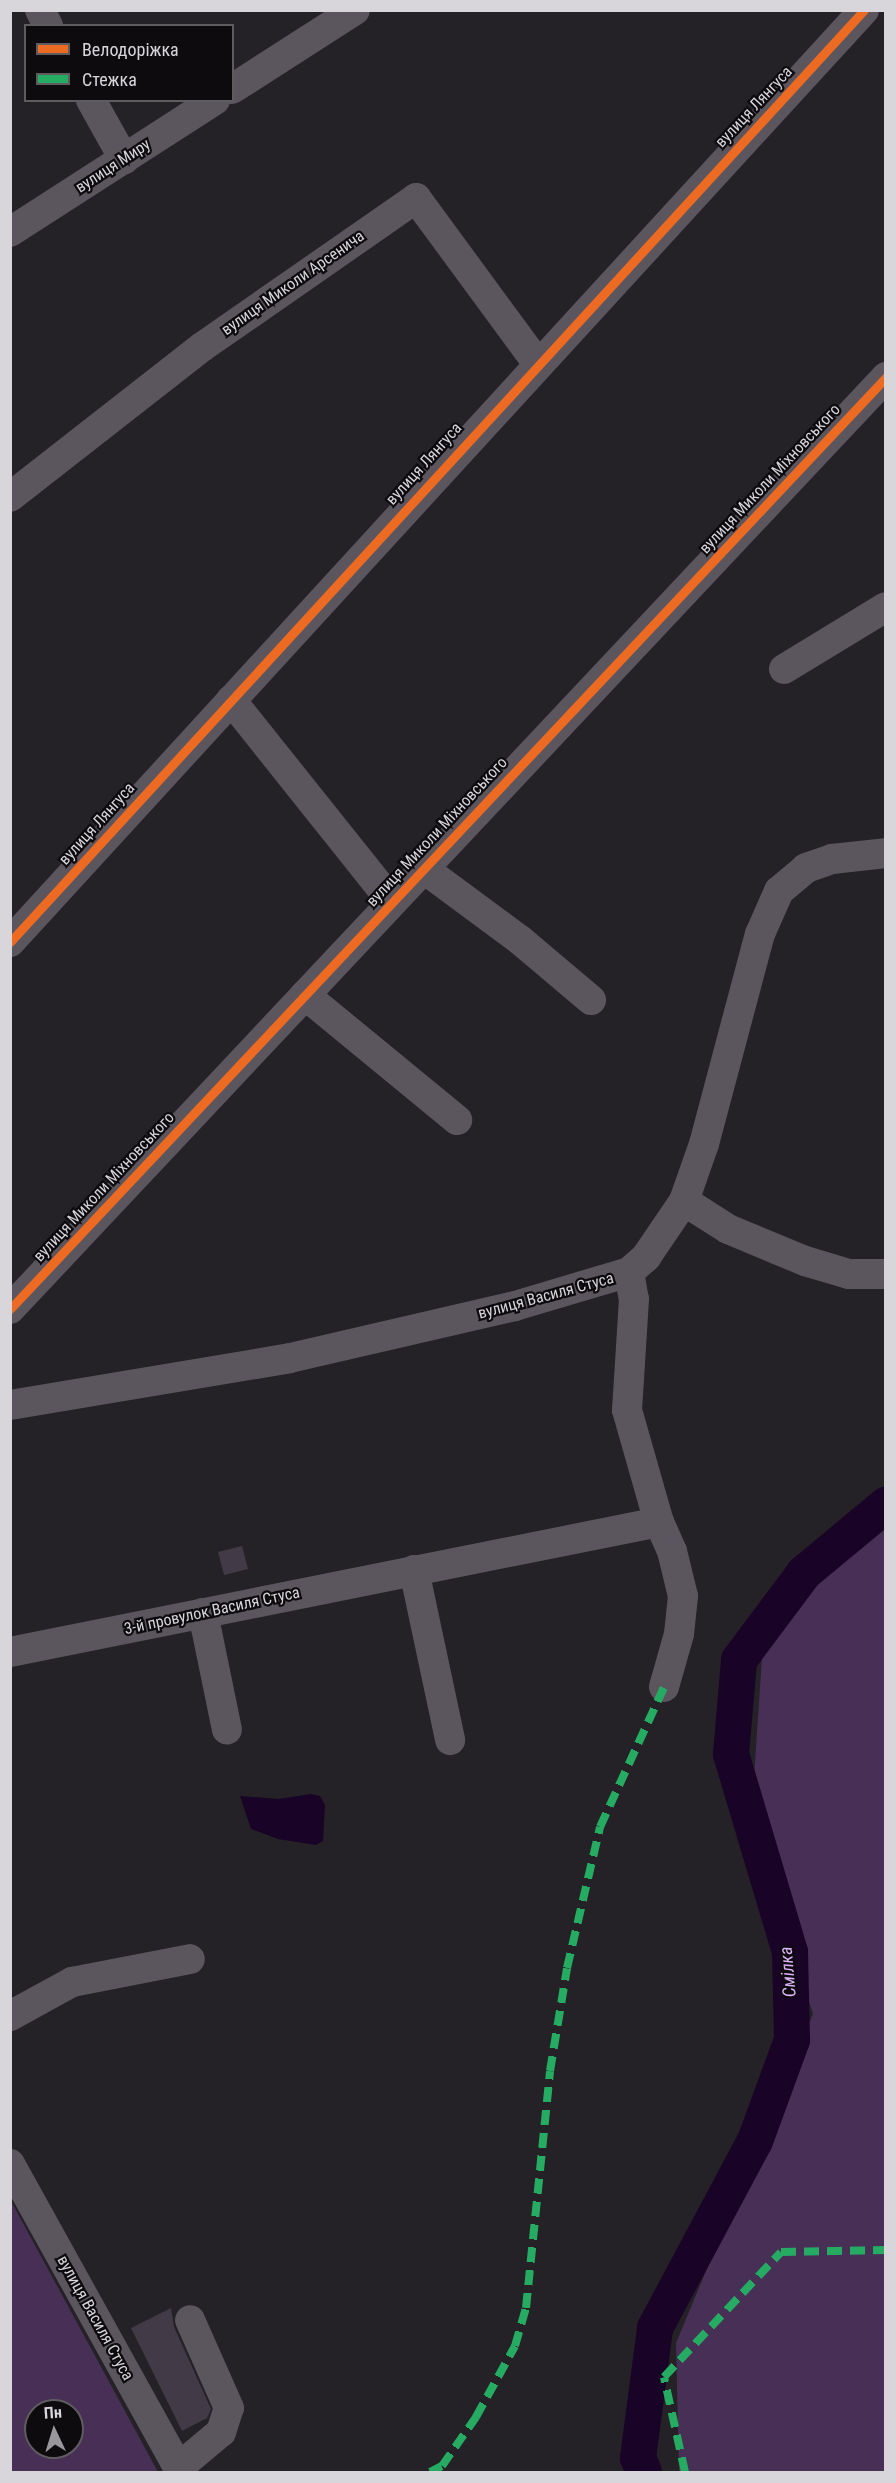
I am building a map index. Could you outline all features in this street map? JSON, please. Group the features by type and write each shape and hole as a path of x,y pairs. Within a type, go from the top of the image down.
{"street":[{"path":"40,10 47,24"},
{"path":"234,88 355,10"},
{"name":"вулиця Лянгуса","path":"10,942 537,363 864,10"},
{"path":"92,102 124,159"},
{"name":"вулиця Миру","path":"10,232 212,102"},
{"name":"вулиця Миколи Арсенича","path":"10,497 201,347 416,198 537,363"},
{"name":"вулиця Миколи Міхновського","path":"10,1309 885,377"},
{"path":"784,669 885,607"},
{"path":"231,700 392,902"},
{"name":"вулиця Василя Стуса","path":"10,1405 290,1358 515,1306 629,1272 665,1233 684,1201 704,1144 760,934 779,891 806,868 832,859 885,853"},
{"name":"вулиця Миколи Міхновського","path":"424,869 520,939 591,1000"},
{"path":"305,995 457,1120"},
{"path":"684,1201 728,1229 805,1261 849,1274 885,1274"},
{"path":"629,1272 634,1299 627,1410 658,1522 672,1551 683,1596 679,1634 664,1687"},
{"name":"3-й провулок Василя Стуса","path":"10,1652 658,1522"},
{"path":"414,1570 450,1740"},
{"path":"203,1613 227,1730"},
{"path":"10,2016 72,1982 190,1959"},
{"name":"вулиця Василя Стуса","path":"10,2164 180,2470"},
{"path":"180,2470 221,2432 229,2408 190,2320"}],"shaded area":[{"path":"885,1499 885,2472 679,2472 676,2343 813,2014 751,1822 764,1627"},
{"path":"311,1794 320,1796 325,1805 323,1841 316,1845 278,1839 251,1829 240,1796 278,1799"},
{"path":"10,2201 11,2201 158,2472 11,2472"}],"building":[{"path":"242,1546 248,1569 224,1575 218,1552"},
{"path":"171,2308 174,2327 211,2409 207,2418 182,2431 131,2328"}],"waterway":[{"name":"Смілка","path":"644,2472 638,2458 655,2328 755,2141 792,2040 790,1952 731,1754 739,1660 804,1573 886,1505"}],"marked path":[{"path":"430,2472 442,2466 476,2417 515,2346 526,2308 550,2071 567,1968 600,1827 664,1687"},
{"path":"685,2472 664,2377 781,2252 886,2250"}],"cycle path":[{"path":"10,942 864,10"},
{"path":"10,1309 886,377"}]}
